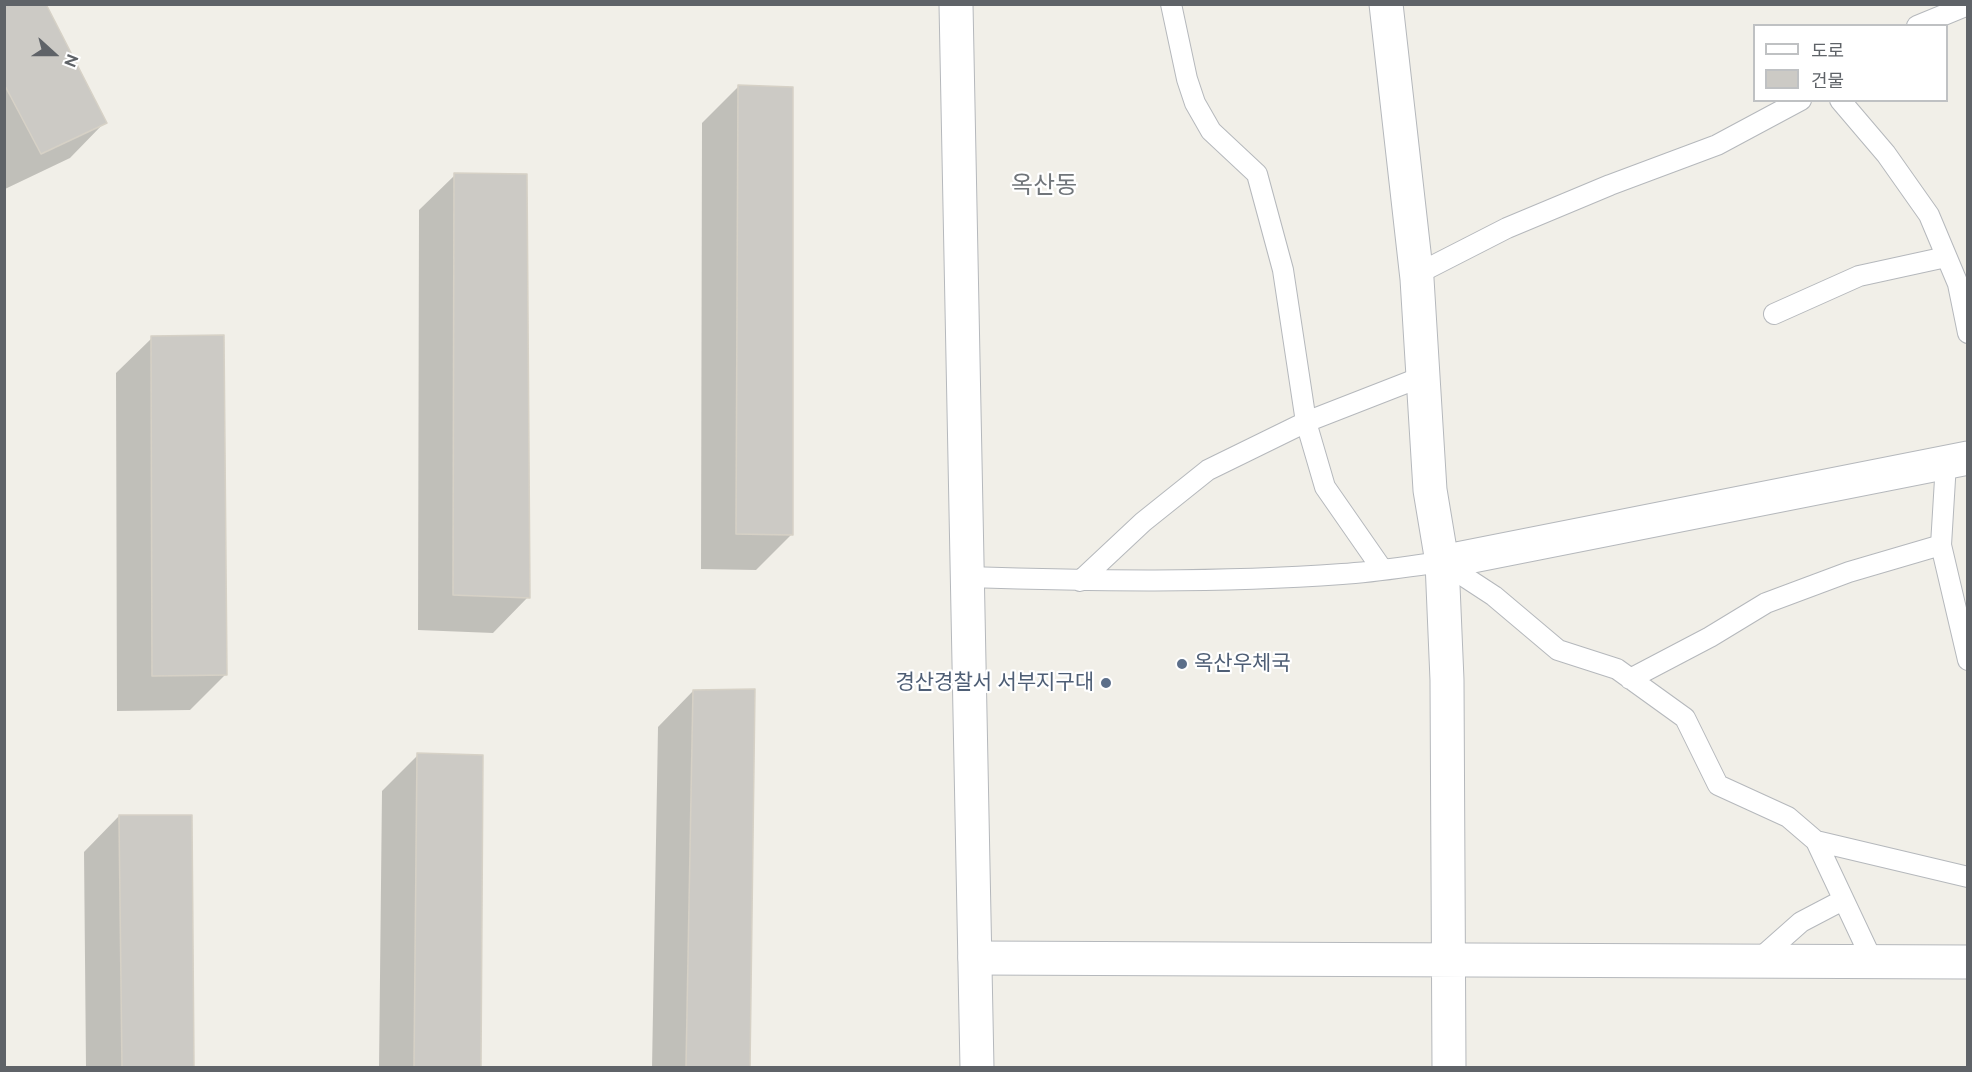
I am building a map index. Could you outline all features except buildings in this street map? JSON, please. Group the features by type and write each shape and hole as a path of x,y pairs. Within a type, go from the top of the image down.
{"street":[{"path":"956,4 977,1068"},
{"path":"1386,4 1417,274 1430,490 1442,562 1447,680 1449,1068"},
{"path":"1442,562 1957,460"},
{"path":"975,958 1968,962"}],"lane":[{"path":"1171,4 1186,79 1194,103 1211,131 1257,174 1283,270 1306,422 1325,487 1382,569"},
{"path":"1922,24 1968,5"},
{"path":"1417,274 1507,228 1610,185 1717,145 1797,102"},
{"path":"1842,102 1886,154 1929,215 1958,284 1968,333"},
{"path":"1774,314 1859,276 1946,257"},
{"path":"1080,581 1143,522 1208,470 1306,422 1424,376"},
{"path":"1957,460 1941,545 1968,660"},
{"path":"1630,679 1710,637 1766,603 1849,572 1941,545"},
{"path":"968,577 1080,581 1187,580 1344,574 1442,562 1494,596 1558,650 1617,669 1685,718 1718,785 1788,817 1816,841 1873,962"},
{"path":"1816,841 1968,877"},
{"path":"1756,961 1801,922 1843,900"}],"place":[{"name":"옥산우체국","path":"1182,664"},
{"name":"경산경찰서 서부지구대","path":"1106,683"}],"district":[{"name":"옥산동","path":"1044,186"}]}
